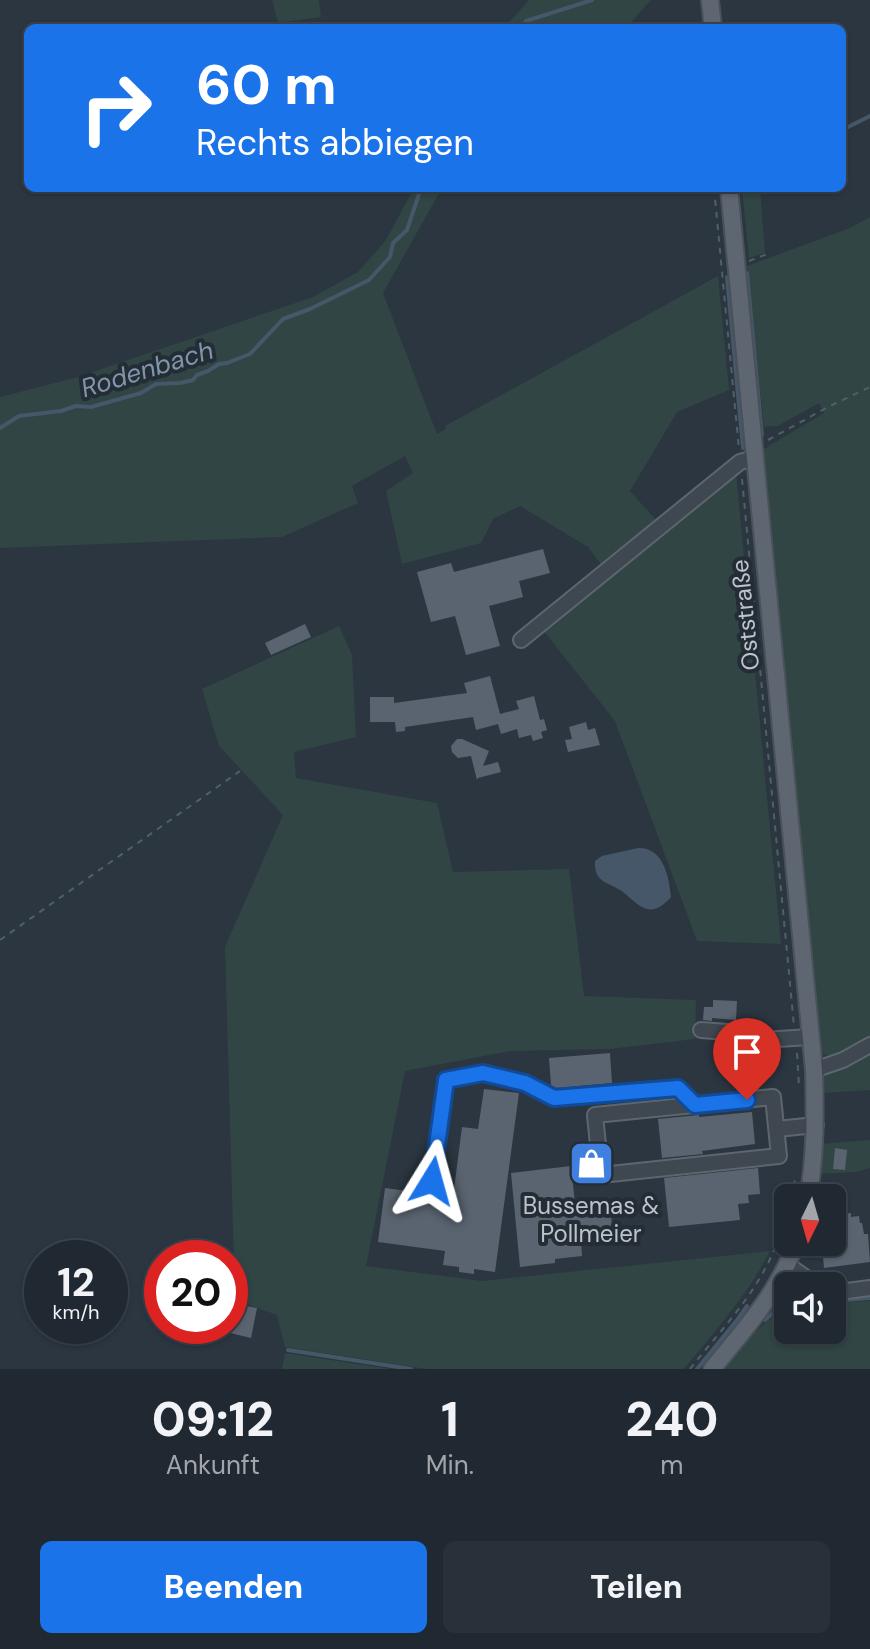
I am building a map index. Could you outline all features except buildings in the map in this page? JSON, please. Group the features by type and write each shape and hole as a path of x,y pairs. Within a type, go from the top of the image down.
{"main road":[{"path":"710,0 713,24"},
{"name":"Oststraße","path":"729,192 749,455 803,1038 814,1070 816,1125 811,1184"},
{"path":"786,1272 791,1256"},
{"path":"712,1369 774,1297"}],"street":[{"path":"521,640 749,455"},
{"path":"701,1030 727,1032 747,1041 803,1038"},
{"path":"814,1070 843,1060 870,1045"},
{"path":"432,1181 446,1080 483,1073 525,1083 554,1098 678,1088 695,1105"},
{"path":"773,1097 779,1156 601,1175 595,1115 695,1105 773,1097"},
{"path":"777,1129 816,1125"},
{"path":"788,1265 798,1272"}],"path":[{"path":"715,192 749,455 803,1038"},
{"path":"736,266 770,253"},
{"path":"749,455 764,442 870,387"},
{"path":"0,940 240,771"},
{"path":"690,1369 745,1300 774,1251"}],"green space":[{"path":"272,0 319,0 321,17 278,23"},
{"path":"529,0 651,0 630,24 508,24"},
{"path":"412,192 440,192 383,293 437,434 446,429 445,426 718,276 729,390 677,412 630,491 658,522 603,567 588,547 520,506 493,519 481,543 402,564 386,491 413,473 405,456 352,486 358,503 282,537 0,548 0,397 78,377 313,297 358,272 386,240"},
{"path":"742,192 760,192 765,253 749,258"},
{"path":"870,217 870,1037 837,1055 825,1055 820,1050 764,449 824,413 819,403 778,426 764,427 747,266 850,228"},
{"path":"736,473 781,944 697,941 615,721 542,629"},
{"path":"339,626 352,655 356,737 294,752 296,778 437,803 453,872 569,869 584,996 696,1000 695,1039 609,1049 510,1051 405,1071 366,1266 482,1281 770,1251 741,1298 684,1369 426,1369 285,1347 277,1315 248,1305 248,1240 233,1240 225,947 283,815 219,746 202,689"},
{"path":"870,1052 870,1090 824,1093 823,1075"},
{"path":"870,1140 870,1168 819,1174 820,1144"},
{"path":"870,1301 870,1369 725,1369 752,1335 774,1317 774,1344 846,1344 846,1302"},
{"path":"285,1353 391,1369 282,1369"}],"water":[{"path":"638,848 654,853 667,873 671,897 657,908 641,906 599,878 595,868 595,861 602,856"}],"waterway":[{"name":"Rodenbach","path":"524,24 592,0"},
{"path":"846,128 870,116"},
{"name":"Rodenbach","path":"0,428 19,416 76,406 91,407 141,393 156,384 193,380 219,364 250,354 283,319 369,280 390,257 393,243 407,230 420,192"},
{"path":"747,273 762,435"},
{"path":"727,277 743,448"},
{"path":"846,1300 870,1298"},
{"path":"697,1369 747,1306"},
{"path":"765,1320 774,1313"},
{"path":"288,1350 411,1369"}],"place":[{"name":"Bussemas & Pollmeier","path":"591,1163"}],"route":[{"path":"432,1181 446,1080 483,1073 525,1083 554,1098 678,1088 695,1105 747,1100"}]}
